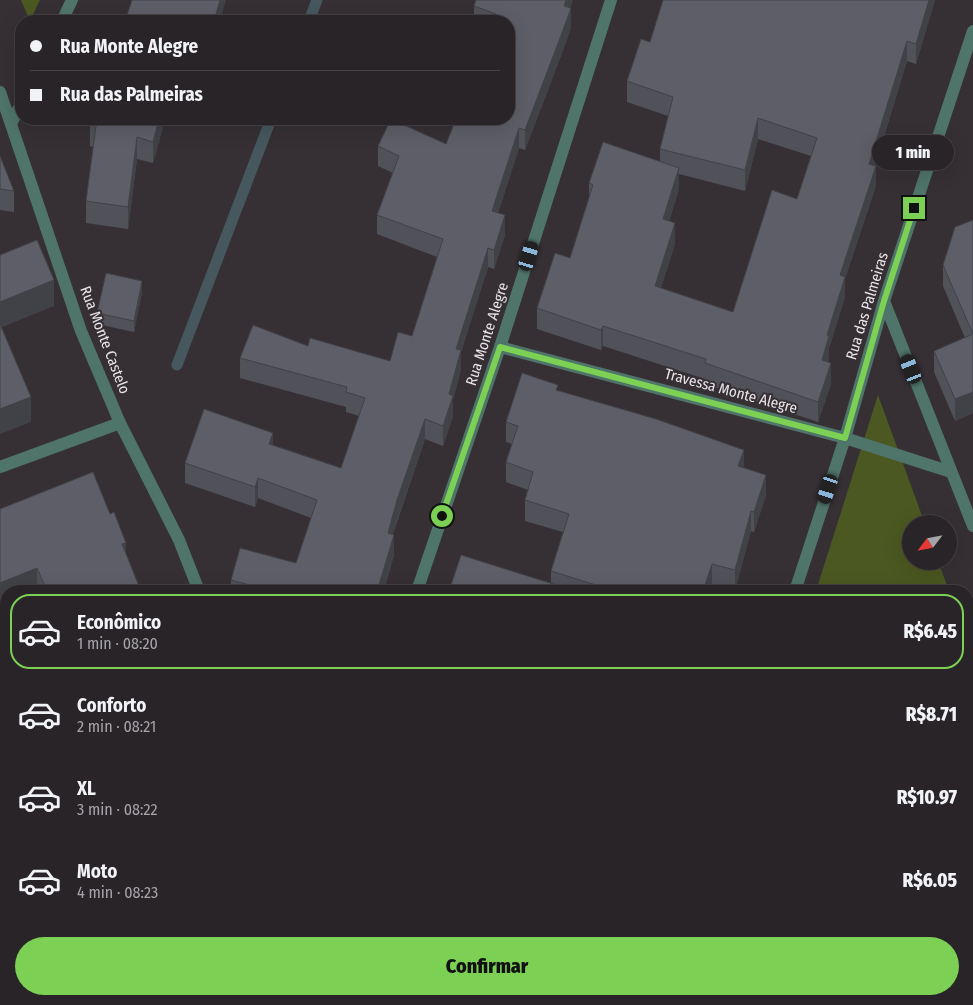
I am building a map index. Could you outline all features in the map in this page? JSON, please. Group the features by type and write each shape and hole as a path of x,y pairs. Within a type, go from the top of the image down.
{"street":[{"path":"65,15 72,0"},
{"name":"Rua Monte Alegre","path":"419,585 500,347 611,0"},
{"name":"Rua das Palmeiras","path":"797,585 845,438 884,301 973,31"},
{"name":"Rua Monte Castelo","path":"0,92 81,331 120,423 179,540 197,585"},
{"path":"11,124 15,116"},
{"path":"884,301 973,526"},
{"name":"Travessa Monte Alegre","path":"500,347 845,438 951,472"},
{"path":"0,467 120,423"}],"green space":[{"path":"21,0 40,0 33,15 27,15"},
{"path":"878,395 922,515 902,515 902,570 941,570 947,585 818,585"}],"building":[{"path":"132,0 220,0 216,15 127,15"},
{"path":"476,0 566,0 564,6 571,8 525,130 519,128 492,211 505,215 494,250 488,248 456,349 461,350 449,394 453,396 443,426 425,419 397,500 388,533 394,535 379,585 250,585 231,580 240,548 296,563 317,500 258,478 255,487 185,463 204,409 273,433 269,444 341,468 365,398 346,392 347,387 240,358 253,325 308,346 310,338 390,361 398,332 412,336 443,239 377,215 399,156 378,146 388,125 404,125 446,144 454,125 515,125 515,15 496,15 474,6"},
{"path":"663,0 929,0 916,44 907,41 869,164 876,166 840,275 845,277 827,335 829,336 822,360 831,363 818,402 705,363 706,359 603,326 601,330 537,308 555,253 570,258 593,185 589,183 603,142 679,168 663,219 675,223 655,286 733,312 772,190 797,199 817,138 758,118 745,170 660,149 673,97 627,81 641,39 650,42"},
{"path":"93,125 157,125 153,142 137,137 128,207 86,201 96,126"},
{"path":"0,156 14,191 0,189"},
{"path":"973,220 973,334 943,265 955,227"},
{"path":"37,240 54,280 0,302 0,255"},
{"path":"106,273 142,281 134,321 97,313"},
{"path":"0,324 31,397 0,409"},
{"path":"973,334 973,392 955,399 934,351"},
{"path":"522,373 558,385 556,390 656,419 744,450 738,466 766,475 754,512 751,511 735,570 712,564 705,585 596,585 551,571 569,514 525,500 533,472 506,462 518,426 506,422"},
{"path":"93,472 110,514 114,512 126,543 122,544 139,585 44,585 37,568 0,583 0,509"},
{"path":"461,555 556,585 451,585"}],"waterway":[{"path":"311,15 317,0"},
{"path":"177,365 269,125"}],"route":[{"path":"442,516 500,347 845,438 884,301 914,208"}]}
